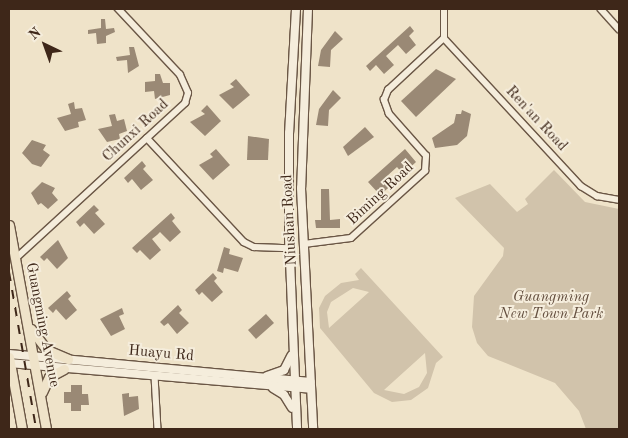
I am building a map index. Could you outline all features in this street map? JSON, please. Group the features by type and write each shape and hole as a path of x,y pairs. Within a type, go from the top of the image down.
{"main road":[{"name":"Guangming Avenue","path":"9,225 46,429"},
{"path":"28,322 40,343 68,359"},
{"path":"9,359 22,429"},
{"path":"41,394 49,376 64,369"},
{"path":"9,387 17,400"}],"street":[{"name":"Chunxi Road","path":"15,259 184,103 188,94 180,75 118,9"},
{"name":"Niushan Road","path":"296,9 289,134 289,248 293,384 297,429"},
{"name":"Niushan Road","path":"308,9 301,153 304,244 309,296 313,429"},
{"path":"444,9 444,38"},
{"path":"601,9 619,29"},
{"name":"Biming Road","path":"304,244 351,238 425,171 426,156 389,114 384,100 392,86 444,38"},
{"name":"Ren'an Road","path":"444,38 581,186 597,196 619,200"},
{"path":"147,138 244,242 254,247 289,248"},
{"path":"262,376 284,370 292,349"},
{"name":"Huayu Rd","path":"9,359 35,362 64,369 262,385 293,384"},
{"name":"Huayu Rd","path":"35,362 68,359 262,376 293,384 311,386"},
{"path":"155,376 158,429"},
{"path":"262,385 284,395 295,419"}],"green space":[{"name":"Guangming New Town Park","path":"554,170 585,202 619,209 619,429 586,429 579,411 555,383 488,356 477,343 472,327 474,296 503,256 504,248 455,198 490,184 517,212 528,204 525,199"},
{"path":"361,268 443,357 436,363 428,388 411,400 392,402 374,393 320,328 319,308 325,296 341,283 359,280 355,274","holes":["353,288 369,292 329,328 327,312 331,302","425,353 427,373 419,387 404,394 384,390"]}],"building":[{"path":"101,19 105,19 106,29 114,28 115,32 106,36 106,43 97,44 96,33 88,34 88,30 101,28"},
{"path":"410,26 414,31 409,36 416,45 406,54 398,45 386,56 394,65 384,74 376,65 370,71 366,66"},
{"path":"335,31 343,39 331,50 330,67 318,66 321,50"},
{"path":"129,47 134,47 139,66 128,73 127,60 117,61 116,57 130,55"},
{"path":"436,69 456,79 416,117 401,101"},
{"path":"155,74 160,74 163,83 170,83 170,95 155,99 154,91 145,92 145,82 155,81"},
{"path":"236,79 250,95 233,109 219,95 234,87 230,84"},
{"path":"333,90 341,98 329,110 328,126 316,125 319,109"},
{"path":"74,102 75,109 82,108 86,120 78,122 79,127 65,131 57,118 71,114 68,104"},
{"path":"207,105 221,121 205,136 190,122 205,114 201,111"},
{"path":"462,110 471,114 467,136 457,145 435,148 432,138 454,123 456,114 461,114"},
{"path":"115,114 117,121 124,119 127,131 119,134 120,139 107,142 98,129 112,126 109,115"},
{"path":"365,127 374,137 348,156 343,147"},
{"path":"248,136 269,139 268,160 247,160"},
{"path":"32,140 46,145 43,150 50,155 41,167 32,164 22,153"},
{"path":"216,149 230,165 213,180 199,165 213,157 210,154"},
{"path":"405,149 416,162 403,174 397,167 387,176 394,183 380,195 368,182"},
{"path":"142,161 146,166 143,169 153,180 141,190 132,179 128,183 124,178"},
{"path":"42,182 55,188 52,193 58,200 48,209 41,203 38,205 31,193"},
{"path":"321,189 329,189 330,220 340,219 340,228 316,228 315,220 321,220"},
{"path":"94,205 99,210 95,213 105,224 94,234 84,223 80,227 76,222"},
{"path":"171,213 175,218 172,221 181,232 170,242 160,232 152,239 161,250 150,260 140,250 137,253 132,248"},
{"path":"58,240 68,258 57,269 47,258 44,261 40,257"},
{"path":"224,247 230,249 229,254 243,258 238,272 224,268 223,273 217,271"},
{"path":"213,273 217,278 214,281 223,292 212,302 202,292 199,295 195,290"},
{"path":"67,291 71,296 68,299 77,310 66,320 56,309 53,313 48,308"},
{"path":"178,305 182,310 179,313 189,323 177,334 168,323 164,326 160,322"},
{"path":"122,308 124,314 119,316 125,329 111,336 100,319"},
{"path":"266,314 274,323 256,339 248,330"},
{"path":"71,385 82,385 82,394 88,394 89,405 81,405 81,411 71,411 71,403 64,403 64,392 71,392"},
{"path":"129,393 129,397 138,396 139,409 124,416 122,394"}],"railway":[{"path":"9,272 36,429"}]}
